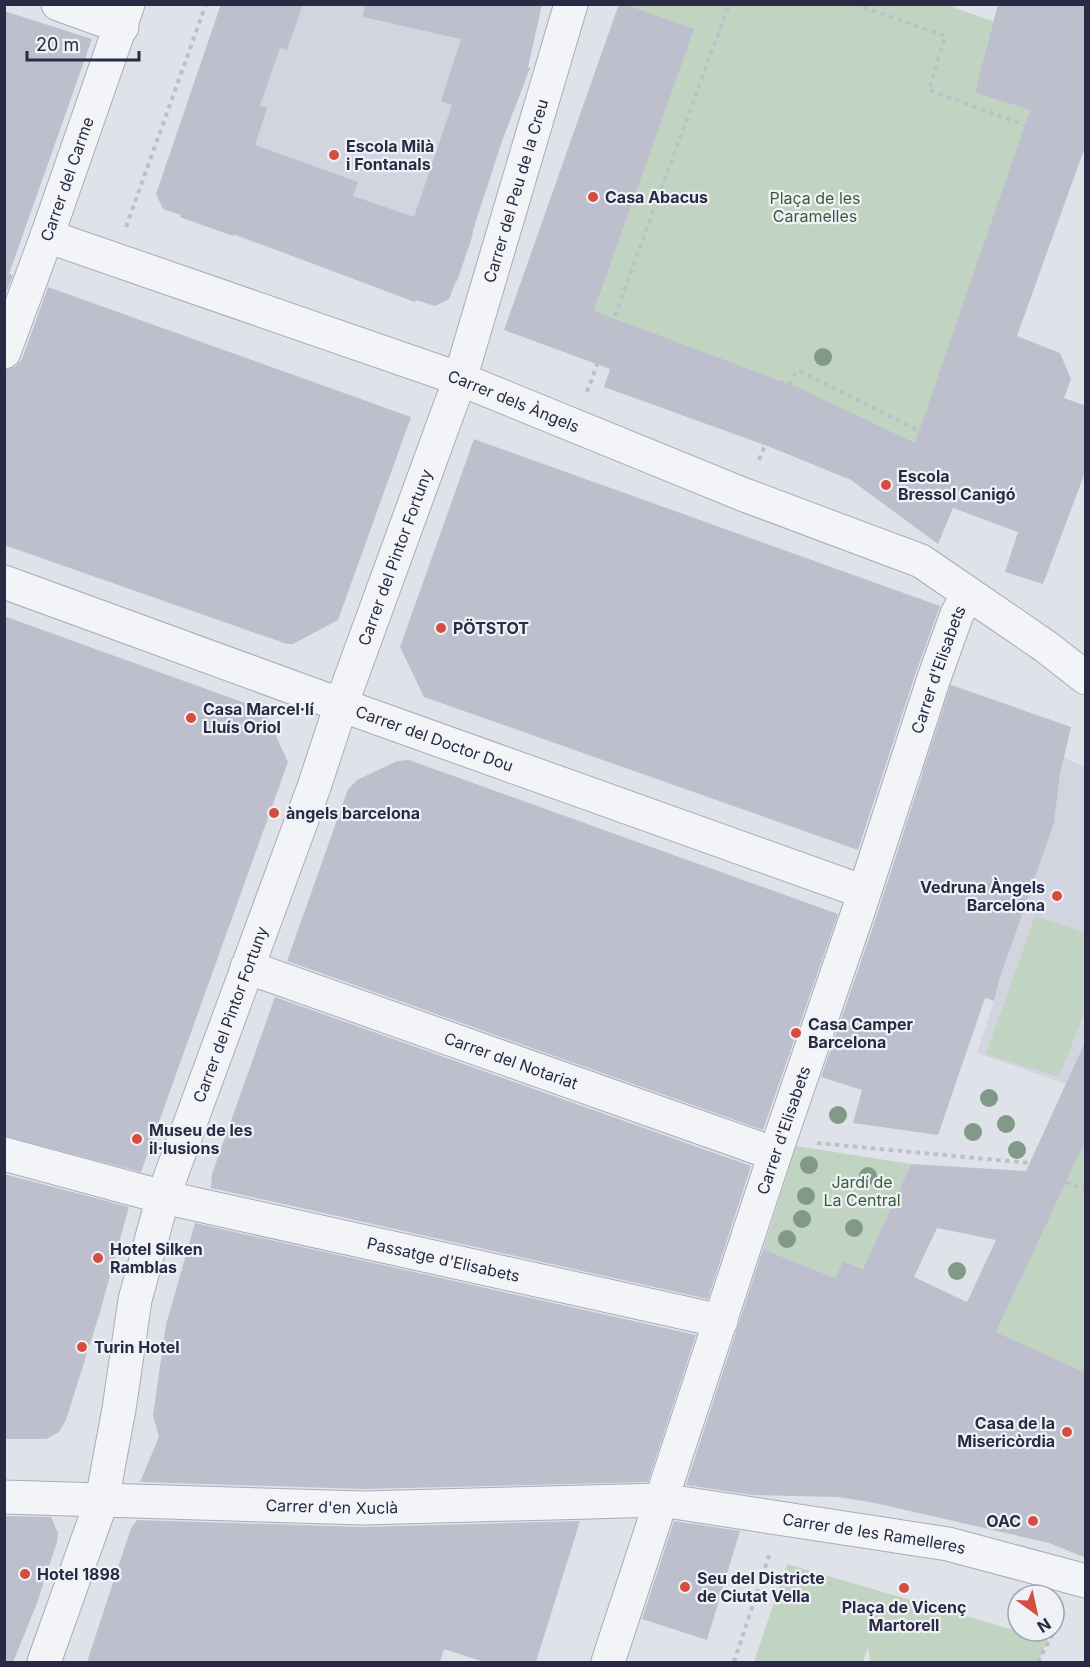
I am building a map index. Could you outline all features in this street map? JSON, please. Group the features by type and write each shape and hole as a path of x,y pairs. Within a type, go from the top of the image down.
{"street":[{"path":"58,4 125,16"},
{"name":"Carrer del Peu de la Creu","path":"460,379 572,4"},
{"name":"Carrer del Carme","path":"4,352 125,16"},
{"name":"Carrer dels Àngels","path":"47,236 460,379 742,494 921,561 1045,646 1086,678"},
{"name":"Carrer del Pintor Fortuny","path":"44,1662 102,1500 119,1409 135,1300 163,1197 314,787 341,705 460,379"},
{"name":"Carrer del Doctor Dou","path":"4,582 864,892"},
{"name":"Carrer d'Elisabets","path":"608,1662 934,678 957,614 968,594"},
{"name":"Carrer del Notariat","path":"247,967 779,1144"},
{"name":"Passatge d'Elisabets","path":"4,1154 163,1197 721,1321"},
{"name":"Carrer d'en Xuclà","path":"4,1497 364,1509 661,1500"},
{"name":"Carrer de les Ramelleres","path":"661,1500 948,1544 1083,1580"}],"path":[{"path":"125,228 206,4"},
{"path":"586,396 729,4"},
{"path":"855,4 945,36 929,90 1060,138"},
{"path":"759,460 793,376 800,371 919,431"},
{"path":"782,381 783,400"},
{"path":"779,1144 802,1141 1029,1163"},
{"path":"1066,1182 1083,1189 1086,1184"},
{"path":"734,1662 781,1518"},
{"path":"1038,1662 1083,1580"}],"shaded area":[{"name":"Escola Milà i Fontanals","path":"221,5 542,5 528,67 530,68 512,116 510,116 473,234 449,299 435,306 416,300 415,302 362,282 362,280 180,217 180,215 163,209"},
{"name":"Vedruna Àngels Barcelona","path":"946,683 1071,727 1064,758 1086,767 1086,1040 1066,1084 977,1053 994,1001 999,977 1054,823 917,771"}],"green space":[{"name":"Plaça de les Caramelles","path":"625,5 947,5 995,22 975,93 1030,110 918,445 773,378 610,368 578,357 693,30"},
{"path":"1035,916 1085,933 1085,1011 1059,1077 986,1054"},
{"path":"1085,1137 1085,1373 996,1332"},
{"name":"Jardí de La Central","path":"796,1146 911,1164 863,1269 843,1261 835,1278 763,1249"},
{"path":"787,1564 1006,1628 1006,1643 1047,1643 1038,1662 874,1662 870,1661 868,1647 863,1662 754,1662"}],"building":[{"name":"Escola Milà i Fontanals","path":"221,4 303,4 287,50 280,48 260,105 267,108 255,145 358,182 353,196 414,217 452,105 441,101 461,39 363,17 365,4 542,4 528,67 530,68 502,141 473,234 449,299 435,306 416,300 415,302 163,209 156,194"},
{"path":"619,4 694,29 594,311 797,387 915,443 1030,110 975,93 998,4 1086,4 1086,144 1017,336 1060,353 1071,379 1064,398 1086,406 1086,470 1043,584 1005,572 1018,532 953,508 938,544 851,480 770,447 604,387 610,369 504,330"},
{"path":"4,11 92,39 9,274 13,275 4,297"},
{"path":"48,287 411,417 338,620 293,644 287,644 4,545 4,370 15,367 22,359"},
{"path":"474,439 940,606 858,850 424,697 400,647"},
{"path":"4,616 264,710 288,762 141,1172 4,1136"},
{"path":"951,685 1071,727 1060,773 1054,823 999,980 994,1001 985,998 938,1135 853,1123 862,1090 821,1077 875,921"},
{"path":"409,760 838,914 763,1130 287,961 348,789 357,780 397,761"},
{"path":"275,997 751,1166 708,1299 211,1188 212,1174"},
{"path":"1086,1040 1086,1139 996,1332 1086,1373 1086,1558 1049,1543 875,1503 838,1497 752,1495 686,1485 763,1249 835,1278 843,1261 863,1269 911,1164 1026,1171","holes":["937,1228 996,1240 967,1302 914,1277"]},
{"path":"4,1174 129,1207 100,1312 66,1420 59,1432 46,1439 4,1439"},
{"path":"195,1223 696,1335 648,1482 364,1489 140,1482 159,1437 153,1415 166,1325"},
{"name":"Hotel 1898","path":"4,1516 51,1517 58,1533 36,1606 13,1662 4,1662"},
{"path":"137,1520 363,1527 580,1521 536,1662 484,1662 444,1649 440,1662 87,1662 131,1528"},
{"name":"Seu del Districte de Ciutat Vella","path":"674,1521 740,1531 707,1640 642,1619"}],"place":[{"name":"Escola Milà i Fontanals","path":"334,155"},
{"name":"Casa Abacus","path":"593,197"},
{"name":"Escola Bressol Canigó","path":"886,485"},
{"name":"PÖTSTOT","path":"441,628"},
{"name":"Casa Marcel·lí Lluís Oriol","path":"191,718"},
{"name":"àngels barcelona","path":"274,813"},
{"name":"Vedruna Àngels Barcelona","path":"1057,896"},
{"name":"Casa Camper Barcelona","path":"796,1033"},
{"name":"Museu de les il·lusions","path":"137,1139"},
{"name":"Hotel Silken Ramblas","path":"98,1258"},
{"name":"Turin Hotel","path":"82,1347"},
{"name":"Casa de la Misericòrdia","path":"1067,1432"},
{"name":"OAC","path":"1033,1521"},
{"name":"Hotel 1898","path":"25,1574"},
{"name":"Seu del Districte de Ciutat Vella","path":"685,1587"},
{"name":"Plaça de Vicenç Martorell","path":"904,1588"}]}
